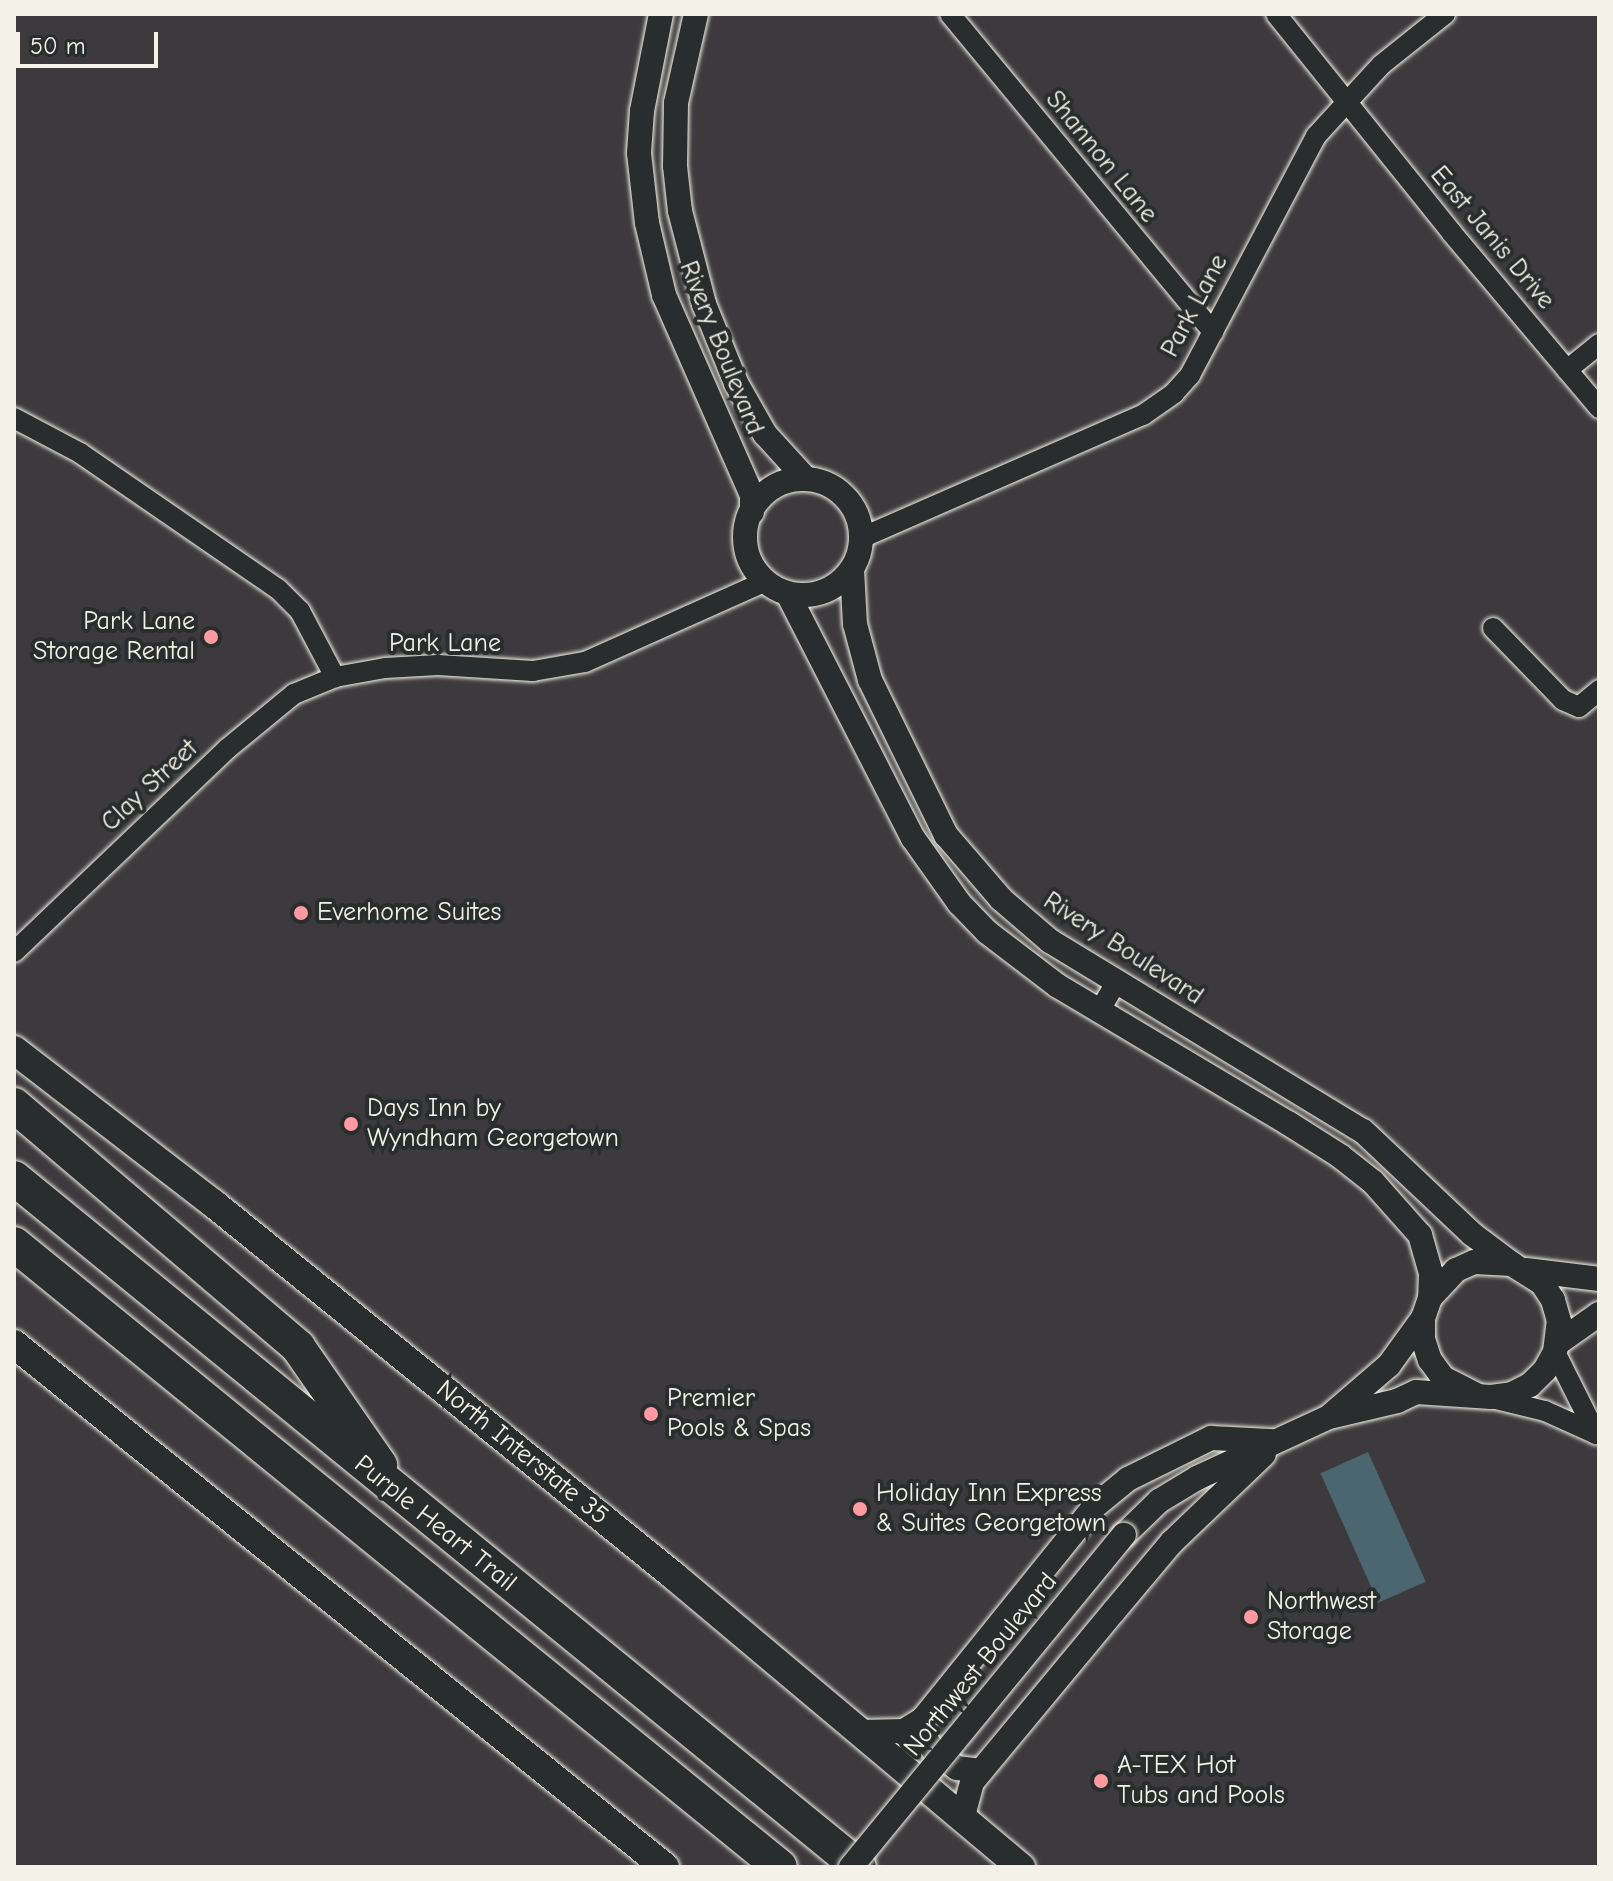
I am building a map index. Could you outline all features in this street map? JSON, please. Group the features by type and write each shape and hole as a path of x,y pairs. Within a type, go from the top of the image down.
{"highway":[{"path":"14,1105 298,1347 403,1499"},
{"name":"Purple Heart Trail","path":"14,1178 403,1499 859,1867"},
{"name":"Purple Heart Trail","path":"14,1244 780,1867"}],"main road":[{"name":"North Interstate 35","path":"14,1050 214,1204 963,1816 1021,1867"},
{"path":"14,1344 665,1867"}],"street":[{"name":"Rivery Boulevard","path":"661,14 644,95 639,153 647,223 664,295 752,495 752,512"},
{"name":"Rivery Boulevard","path":"696,14 676,103 675,166 680,211 704,304 736,383 765,434 805,478"},
{"name":"Shannon Lane","path":"950,14 1213,332"},
{"name":"East Janis Drive","path":"1276,14 1599,408"},
{"name":"Park Lane","path":"861,538 1143,415 1174,393 1190,375 1316,136 1346,99 1445,14"},
{"path":"1567,370 1599,344"},
{"path":"14,418 80,453 278,589 300,611 335,677"},
{"path":"805,478 830,486 843,495 857,517 861,538 852,569 831,588 819,594 788,594 766,581 750,558 746,543 752,512 758,501 777,486 805,478"},
{"name":"Rivery Boulevard","path":"852,569 855,624 870,680 946,835 1001,899 1050,941 1363,1131 1392,1155 1472,1234 1519,1267"},
{"name":"Park Lane","path":"335,677 385,668 438,665 533,671 585,662 766,581"},
{"path":"788,594 924,857 987,932 1058,986 1288,1123 1340,1156 1373,1182 1405,1215 1420,1235 1428,1255 1423,1339 1430,1360 1443,1378 1484,1396 1545,1411 1596,1436"},
{"path":"1493,628 1563,700 1579,707 1599,690"},
{"name":"Clay Street","path":"14,952 262,718 294,694 335,677"},
{"path":"924,857 946,835"},
{"path":"1100,1010 1117,980"},
{"path":"1288,1123 1304,1094"},
{"path":"1427,1308 1441,1282 1465,1266 1493,1260 1599,1279"},
{"path":"1484,1396 1512,1394 1530,1385 1545,1370 1556,1348 1559,1321 1553,1300 1542,1283 1519,1267"},
{"name":"Northwest Boulevard","path":"1329,1417 1389,1365 1427,1308"},
{"path":"1556,1348 1599,1314"},
{"path":"1556,1348 1596,1436"},
{"name":"Northwest Boulevard","path":"851,1867 1124,1535 1159,1501 1197,1478 1329,1417 1397,1401 1416,1392 1484,1396"},
{"path":"860,1732 884,1734 904,1731 923,1719 1095,1506 1128,1479 1211,1438 1277,1441"},
{"path":"963,1816 966,1797 981,1771 1170,1544 1277,1441"},
{"path":"923,1719 923,1736 935,1752 957,1768 981,1771"}],"water":[{"path":"1368,1452 1426,1582 1378,1603 1320,1473"}],"place":[{"name":"Park Lane Storage Rental","path":"211,637"},
{"name":"Everhome Suites","path":"301,913"},
{"name":"Days Inn by Wyndham Georgetown","path":"351,1124"},
{"name":"Premier Pools & Spas","path":"651,1414"},
{"name":"Holiday Inn Express & Suites Georgetown","path":"860,1509"},
{"name":"Northwest Storage","path":"1251,1617"},
{"name":"A-TEX Hot Tubs and Pools","path":"1101,1781"}]}
